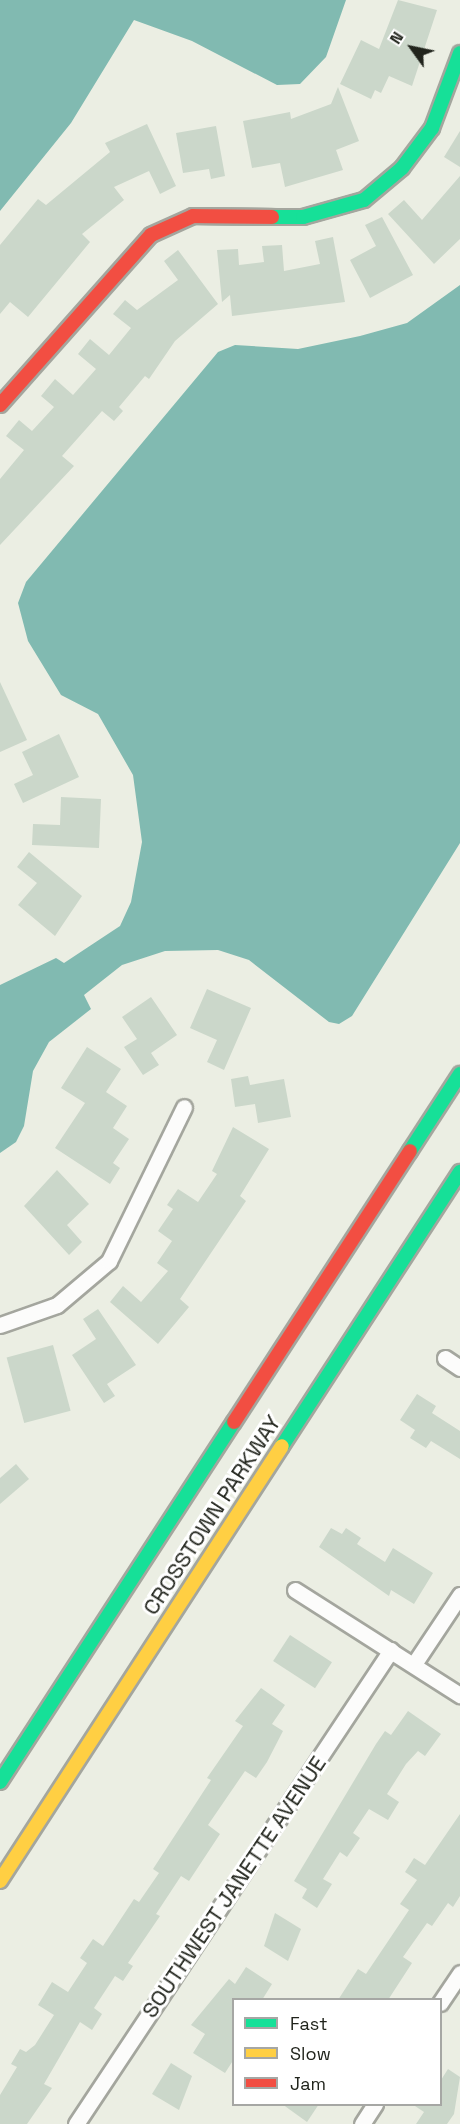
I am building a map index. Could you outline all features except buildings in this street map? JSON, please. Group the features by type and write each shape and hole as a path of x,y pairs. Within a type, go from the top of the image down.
{"main road":[{"path":"0,405 151,236 193,216 303,217 364,200 402,168 432,129 460,53"},
{"name":"CROSSTOWN PARKWAY","path":"0,1782 460,1074"},
{"name":"CROSSTOWN PARKWAY","path":"0,1881 460,1172"}],"street":[{"path":"0,1325 57,1305 109,1261 184,1107"},
{"path":"445,1358 460,1368"},
{"path":"295,1590 460,1695"},
{"path":"414,1664 460,1595"},
{"name":"SOUTHWEST JANETTE AVENUE","path":"76,2124 391,1650"},
{"path":"442,2001 460,1973"},
{"path":"362,2124 374,2106"}],"water":[{"path":"0,0 346,0 326,57 300,84 277,85 192,41 134,20 71,123 0,211"},
{"path":"460,285 460,843 352,1016 339,1024 329,1022 249,960 218,950 165,951 122,965 84,995 91,1009 49,1042 33,1071 24,1126 16,1142 0,1153 0,985 56,958 64,963 120,926 131,902 142,842 133,775 98,714 61,695 28,641 18,603 26,582 218,352 235,345 298,349 407,323"}],"traffic: fast":[{"path":"272,217 303,217 364,200 402,168 432,128 460,53"},
{"path":"410,1151 460,1074"},
{"path":"282,1446 460,1172"},
{"path":"0,1782 234,1422"}],"traffic: slow":[{"path":"0,1881 282,1446"}],"traffic: jam":[{"path":"0,405 151,235 193,216 272,217"},
{"path":"234,1422 410,1151"}]}
